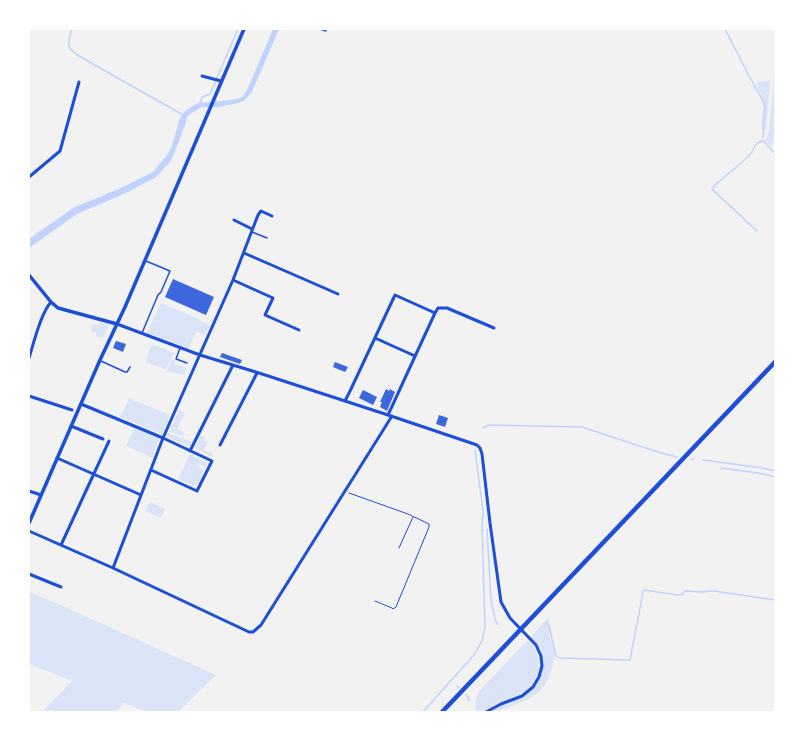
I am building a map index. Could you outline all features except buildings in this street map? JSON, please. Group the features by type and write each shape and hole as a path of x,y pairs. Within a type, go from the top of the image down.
{"main road":[{"path":"442,712 775,362"}],"street":[{"path":"29,523 100,360 125,307 214,98 218,80 244,29"},
{"path":"202,76 218,80"},
{"path":"29,177 60,151 79,82"},
{"path":"113,568 163,438 233,280 258,215 261,211 272,216"},
{"path":"234,220 252,230"},
{"path":"244,252 338,294"},
{"path":"29,276 58,308 117,324 200,355 392,416 474,444 480,448 501,602 510,618 536,645 541,656 542,666 539,677 533,687 522,696 501,704 486,712"},
{"path":"233,280 272,298 265,314 299,330"},
{"path":"345,401 395,295 435,313"},
{"path":"29,358 43,314 51,302"},
{"path":"388,415 438,308 447,308 494,328"},
{"path":"375,338 415,356"},
{"path":"190,451 233,365"},
{"path":"220,445 257,373"},
{"path":"29,396 72,410"},
{"path":"81,404 163,438 212,461 197,491 150,470"},
{"path":"29,531 113,568 249,632 253,632 261,625 392,416"},
{"path":"71,426 103,439"},
{"path":"61,545 109,441"},
{"path":"58,458 141,496"},
{"path":"29,490 41,495"},
{"path":"29,574 61,587"}],"lane":[{"path":"320,29 326,32"},
{"path":"252,230 267,238"},
{"path":"142,333 170,271 145,260"},
{"path":"180,348 176,359 186,363"},
{"path":"100,360 125,372 127,372 130,367"}],"path":[{"path":"345,491 429,524 396,607 393,609 375,601"},
{"path":"399,548 413,517"}],"shaded area":[{"path":"775,60 775,138 771,147 766,140 769,132"},
{"path":"770,80 766,130 761,130 764,101 756,83"},
{"path":"161,303 210,325 205,335 196,332 189,348 147,333"},
{"path":"100,322 109,325 103,338 96,336 97,333 91,331 93,324 99,325"},
{"path":"152,344 174,353 166,370 145,362"},
{"path":"172,359 176,361 175,364 186,368 184,375 167,371"},
{"path":"129,398 170,415 162,434 120,417"},
{"path":"179,410 185,413 177,429 184,432 183,436 169,431"},
{"path":"134,428 159,439 152,458 126,446"},
{"path":"168,433 192,442 189,447 166,436"},
{"path":"200,435 208,442 204,450 213,453 212,457 195,448 199,441"},
{"path":"190,454 207,463 206,467 199,464 198,467 204,470 196,487 178,479"},
{"path":"150,502 165,509 161,518 145,511"},
{"path":"29,592 216,675 178,712 144,712 124,703 115,712 42,712 72,681 29,664"},
{"path":"549,617 548,626 554,657 552,668 546,683 538,693 526,700 500,710 488,712 525,696 534,686 540,676 543,664 541,653 531,637"},
{"path":"528,640 537,653 540,664 538,674 533,684 526,690 486,710 476,712 475,706 477,695 480,690"}],"water":[{"path":"273,29 279,29 252,92 245,100 218,107 201,107 187,116 171,161 156,177 128,192 77,214 29,248 29,239 73,208 123,187 153,172 167,155 172,146 179,120 184,112 199,103 233,100 243,97"}],"waterway":[{"path":"72,29 69,38 71,50 183,115"},
{"path":"200,103 202,97 210,94 238,29"},
{"path":"725,29 765,106 763,138"},
{"path":"758,143 763,140 775,154"},
{"path":"756,144 748,157 712,189 757,231"},
{"path":"483,428 489,425 582,427 677,457"},
{"path":"423,712 474,655 482,641 485,627 482,526 483,511 475,450"},
{"path":"703,460 775,471"},
{"path":"721,468 775,477"},
{"path":"487,529 491,601 497,624"},
{"path":"547,623 549,625 556,656 559,658 630,660 643,592 645,590 677,595 682,595 685,591 714,591 775,600"},
{"path":"466,695 469,698 469,701"}]}
